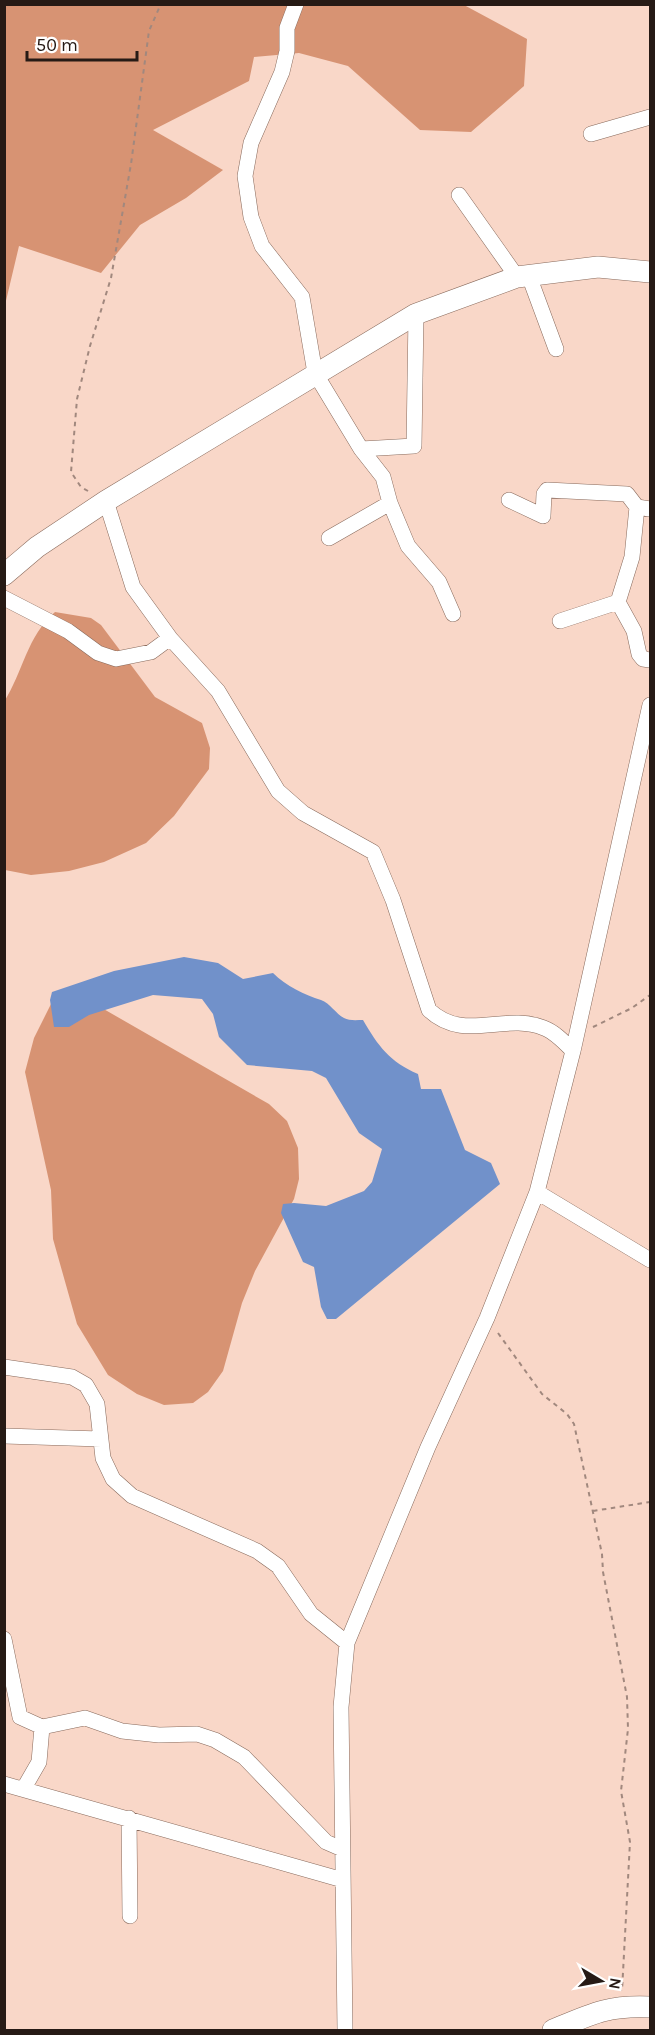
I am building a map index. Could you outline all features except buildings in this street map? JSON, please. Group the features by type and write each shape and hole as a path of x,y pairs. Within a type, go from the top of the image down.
{"street":[{"path":"296,4 287,28 287,51 282,72 251,143 245,176 251,217 262,246 302,297 315,373 361,448 383,477 390,503 408,546 439,582 453,614"},
{"path":"591,134 651,117"},
{"path":"459,195 523,277 556,349"},
{"path":"4,575 37,547 106,501 416,314 523,277 598,267 651,272"},
{"path":"361,448 414,446 416,314"},
{"path":"509,500 543,516 544,494 548,490 587,490 627,494 644,508 618,602 634,631 639,654 643,659 651,660"},
{"path":"106,501 133,587 170,638 218,691 278,791 303,813 373,852 393,900 429,1010 441,1021 457,1027 526,1023 547,1028 573,1051"},
{"path":"329,538 390,503"},
{"path":"4,598 68,631 98,653 116,659 151,652 170,638"},
{"path":"560,621 618,602"},
{"path":"345,2031 341,1707 347,1643 428,1447 488,1318 537,1192 577,1035 651,705"},
{"path":"537,1192 651,1260"},
{"path":"4,1367 72,1377 86,1385 97,1404 103,1458 114,1479 132,1496 257,1551 278,1566 311,1614 347,1643"},
{"path":"4,1436 101,1439"},
{"path":"4,1639 20,1717 42,1727 85,1718 122,1731 159,1735 197,1734 215,1740 244,1756 326,1842 342,1850"},
{"path":"24,1788 39,1762 42,1727"},
{"path":"4,1784 343,1880"},
{"path":"129,1818 130,1916"},
{"path":"553,2031 595,2012 622,2006 651,2007"}],"path":[{"path":"106,501 81,487 71,472 73,434 90,346 111,279 131,164 149,31 160,6"},
{"path":"577,1035 632,1008 651,994"},
{"path":"488,1318 542,1394 567,1414 574,1424 593,1511 627,1697 628,1729 621,1791 630,1842 622,2006"},
{"path":"593,1511 651,1502"}],"shaded area":[{"path":"5,5 464,5 527,39 524,86 471,132 420,130 348,66 299,53 254,57 249,81 153,130 223,170 186,198 140,225 101,273 19,246 5,305"},
{"path":"55,612 91,618 101,625 155,697 202,723 210,748 209,769 174,816 146,843 104,862 69,871 31,875 5,870 4,702 38,632"},
{"path":"81,996 269,1104 287,1121 298,1148 299,1179 294,1199 255,1271 242,1303 223,1371 208,1392 193,1403 164,1405 137,1394 108,1375 77,1324 53,1239 51,1190 25,1072 34,1038 53,1000"}],"water":[{"path":"184,957 218,963 243,979 273,973 296,990 324,1001 344,1018 363,1020 374,1038 392,1058 418,1074 421,1089 441,1089 465,1150 491,1163 500,1184 336,1319 327,1319 321,1307 314,1267 303,1262 281,1213 283,1204 326,1206 364,1191 372,1182 382,1149 359,1133 326,1078 312,1071 247,1065 219,1037 213,1014 202,999 153,995 89,1015 69,1027 54,1027 50,1000 52,992 114,971"}]}
